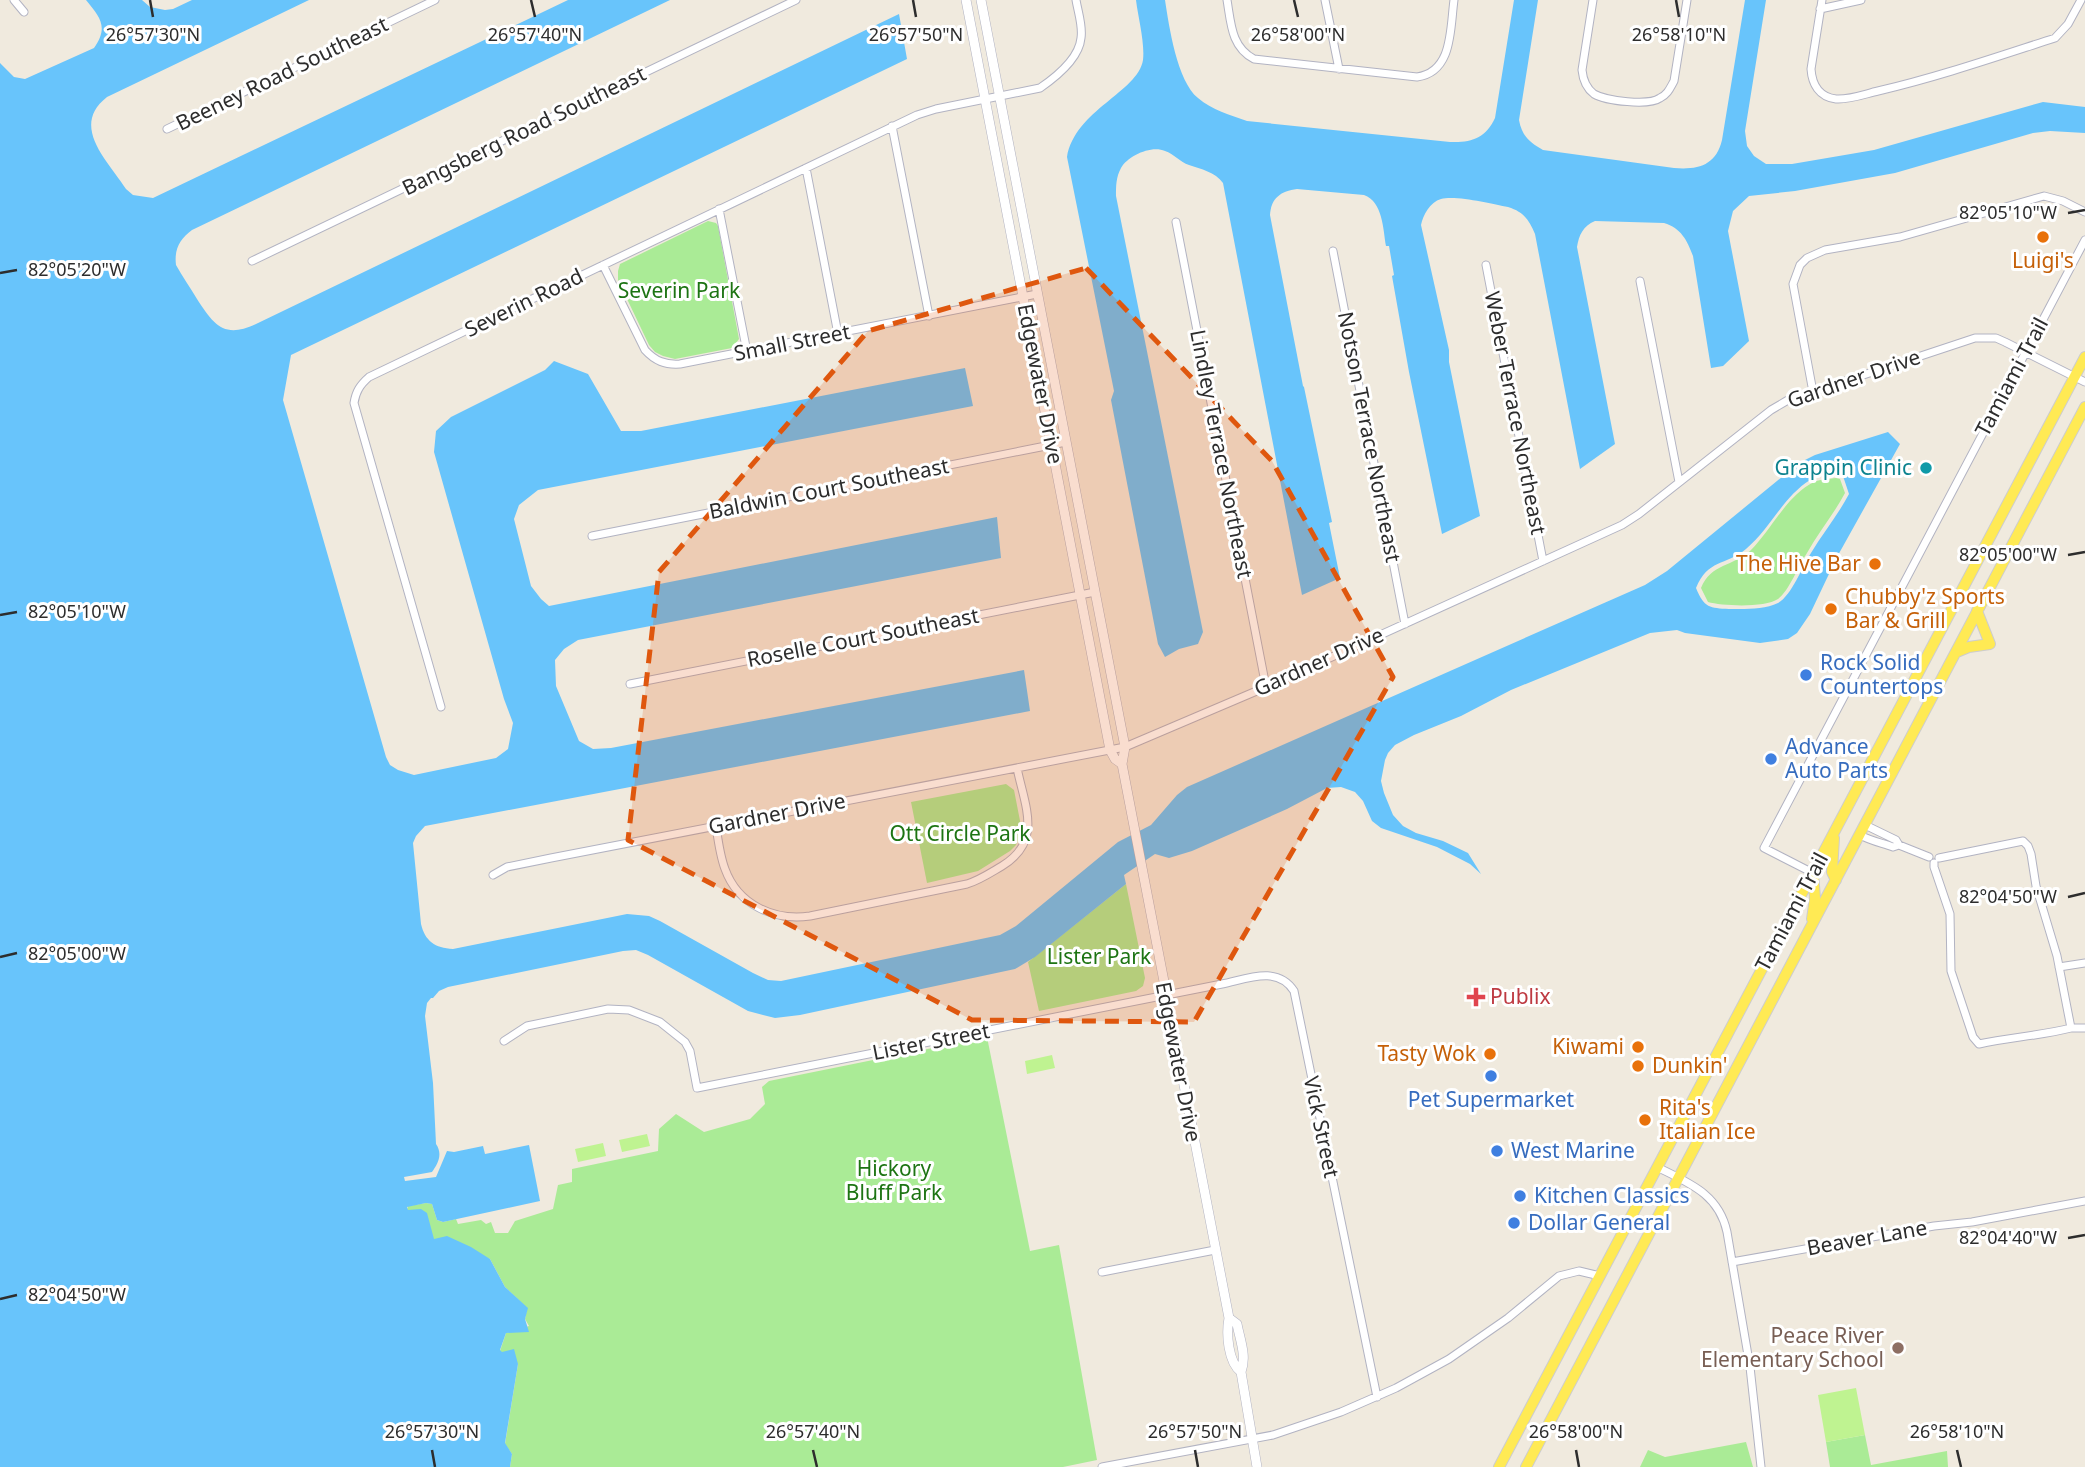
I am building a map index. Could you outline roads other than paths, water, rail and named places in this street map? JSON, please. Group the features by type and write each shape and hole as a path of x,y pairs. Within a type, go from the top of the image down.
{"main road":[{"name":"Tamiami Trail","path":"1500,1467 1834,832 2080,380 2085,357"},
{"name":"Tamiami Trail","path":"1526,1467 2081,421 2085,407"},
{"path":"1957,652 1990,644 1978,611"},
{"path":"1834,832 1832,872 1836,880"},
{"path":"1810,929 1815,898 1813,873"}],"street":[{"path":"14,0 24,12"},
{"name":"Beeney Road Southeast","path":"167,129 435,0"},
{"name":"Bangsberg Road Southeast","path":"252,261 796,0"},
{"name":"Edgewater Drive","path":"966,0 1110,750 1122,764"},
{"name":"Edgewater Drive","path":"981,0 1125,747 1122,764 1229,1318 1227,1328 1230,1348 1235,1367 1241,1372 1257,1467"},
{"name":"Severin Road","path":"441,707 354,403 360,384 369,377 926,111 1040,88 1073,59 1078,50 1081,39 1076,0"},
{"path":"1227,0 1238,47 1245,55 1254,59 1417,77 1436,71 1442,63 1446,54 1454,0"},
{"path":"1325,0 1339,69"},
{"path":"1593,0 1582,70 1583,80 1588,89 1596,95 1643,102 1653,102 1670,90 1687,0"},
{"path":"1861,0 1821,4 1811,69 1812,79 1816,88 1834,99 1893,87 2054,38 2068,24 2081,0"},
{"path":"892,126 929,316"},
{"path":"806,168 838,334"},
{"path":"1813,392 1793,284 1800,265 1807,258 1825,250 1900,237 2044,197 2063,201 2085,212"},
{"path":"719,209 747,352"},
{"name":"Lindley Terrace Northeast","path":"1176,222 1266,687"},
{"name":"Tamiami Trail","path":"1813,873 1764,848 2085,240"},
{"name":"Notson Terrace Northeast","path":"1333,251 1405,624"},
{"name":"Small Street","path":"603,265 645,350 661,362 680,365 1037,294"},
{"name":"Weber Terrace Northeast","path":"1486,265 1544,561"},
{"path":"1640,281 1679,482"},
{"name":"Gardner Drive","path":"493,875 507,867 1125,747 1266,687 1622,526 1771,410 1788,400 1975,338 1996,338 2080,380"},
{"name":"Baldwin Court Southeast","path":"592,536 1066,442"},
{"name":"Roselle Court Southeast","path":"630,684 1095,592"},
{"path":"716,826 725,870 745,898 775,915 810,916 967,884 1010,861 1020,852 1028,834 1017,768"},
{"path":"1862,830 1873,842 1893,847 1899,845"},
{"path":"1862,830 1896,840 1899,845 1934,859 2023,841 2028,846 2036,886 2059,967 2071,1028"},
{"path":"1934,859 1934,867 1950,914 1951,971 1973,1037 1979,1044 2085,1028"},
{"path":"2059,967 2085,962"},
{"name":"Vick Street","path":"1165,995 1269,975 1279,976 1288,982 1294,991 1377,1397"},
{"name":"Lister Street","path":"505,1041 527,1026 608,1009 629,1010 660,1022 685,1042 690,1051 697,1088 1165,995"},
{"path":"1657,1167 1707,1195 1722,1213 1754,1396 1761,1467"},
{"name":"Beaver Lane","path":"1732,1262 2085,1201"},
{"path":"1102,1272 1215,1250"},
{"path":"1102,1467 1252,1440 1308,1425 1377,1397 1441,1364 1508,1318 1559,1276 1579,1271 1600,1276"}],"water":[{"path":"86,0 142,0 150,7 165,10 192,0 309,0 107,97 96,108 92,131 102,155 133,195 153,198 568,0 670,0 192,230 179,245 176,265 209,316 228,330 256,324 899,14 907,59 291,355 283,400 386,757 390,765 398,770 414,775 496,758 508,749 513,723 434,452 436,431 451,417 545,370 554,361 588,374 621,431 641,431 965,368 973,406 538,490 519,505 514,519 531,586 549,606 997,517 1001,558 578,640 564,649 555,660 556,686 579,741 593,749 611,748 1024,670 1030,711 425,826 413,843 421,924 428,939 441,947 453,949 627,914 649,916 753,973 768,980 781,981 1000,935 1016,926 1118,842 1151,825 1187,787 1645,585 1667,571 1799,463 1815,455 1888,432 1900,444 1837,557 1810,614 1797,633 1788,639 1760,643 1677,630 1650,633 1511,690 1395,745 1385,760 1381,781 1393,815 1403,826 1416,833 1443,841 1468,853 1481,874 1470,864 1437,847 1381,828 1372,821 1363,801 1355,792 1341,787 1327,788 1287,809 1192,851 1169,858 1155,854 1124,875 1126,884 1035,957 1015,969 775,1018 748,1011 636,950 439,991 427,1003 425,1016 439,1159 432,1172 404,1177 405,1181 436,1177 447,1151 483,1146 485,1154 529,1145 540,1201 443,1222 437,1220 432,1204 407,1207 408,1210 421,1209 427,1213 434,1239 447,1236 490,1259 505,1287 528,1308 525,1319 529,1332 506,1333 500,1350 502,1352 514,1349 518,1364 505,1443 512,1454 510,1467 0,1467 0,63 14,77 25,79 94,48 101,34 101,22","holes":["1836,474 1843,476 1849,494 1783,599 1767,607 1754,609 1717,608 1708,606 1702,600 1696,588 1706,572 1755,541 1800,487 1819,477"]},
{"path":"1136,0 1165,0 1179,66 1191,90 1209,106 1247,121 1450,142 1477,138 1495,118 1514,0 1538,0 1519,120 1527,138 1543,150 1674,168 1699,167 1711,160 1722,140 1745,0 1766,0 1745,131 1747,146 1754,156 1766,164 1792,164 1874,150 2043,102 2085,107 2085,133 2033,133 1895,173 1795,191 1749,196 1733,211 1728,231 1749,341 1723,366 1711,368 1693,256 1679,231 1664,223 1595,221 1587,225 1577,247 1615,444 1580,469 1535,234 1525,217 1514,209 1456,198 1437,201 1428,209 1421,225 1449,350 1449,362 1480,516 1442,534 1409,372 1389,246 1386,246 1379,210 1364,195 1297,189 1282,194 1272,204 1270,215 1332,522 1329,523 1340,578 1302,595 1223,183 1212,174 1186,164 1165,151 1153,149 1134,156 1119,171 1116,196 1203,632 1198,644 1179,649 1165,657 1158,644 1111,400 1114,391 1067,157 1072,141 1082,127 1139,71 1143,53"}],"place":[{"name":"Luigi's","path":"2043,237"},
{"name":"Grappin Clinic","path":"1926,468"},
{"name":"The Hive Bar","path":"1875,564"},
{"name":"Chubby'z Sports Bar & Grill","path":"1831,609"},
{"name":"Rock Solid Countertops","path":"1806,675"},
{"name":"Advance Auto Parts","path":"1771,759"},
{"name":"Publix","path":"1476,997"},
{"name":"Kiwami","path":"1638,1047"},
{"name":"Tasty Wok","path":"1490,1054"},
{"name":"Dunkin'","path":"1638,1066"},
{"name":"Pet Supermarket","path":"1491,1076"},
{"name":"Rita's Italian Ice","path":"1645,1120"},
{"name":"West Marine","path":"1497,1151"},
{"name":"Kitchen Classics","path":"1520,1196"},
{"name":"Dollar General","path":"1514,1223"},
{"name":"Peace River Elementary School","path":"1898,1348"}],"park label":[{"name":"Severin Park","path":"679,291"},
{"name":"Ott Circle Park","path":"960,834"},
{"name":"Lister Park","path":"1099,957"},
{"name":"Hickory Bluff Park","path":"894,1181"}]}
